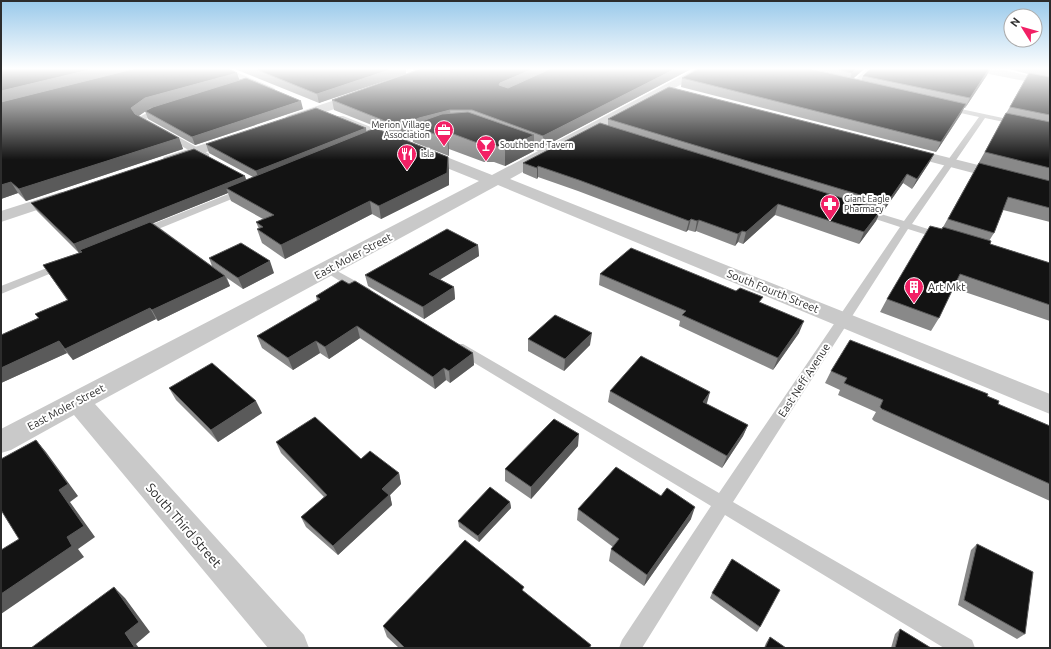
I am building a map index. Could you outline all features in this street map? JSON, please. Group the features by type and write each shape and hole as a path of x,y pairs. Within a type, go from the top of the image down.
{"street":[{"path":"277,124 350,99"},
{"name":"East Moler Street","path":"1,442 495,180 549,152 600,130 650,99"},
{"name":"South Fourth Street","path":"296,102 379,136 495,180 1050,404"},
{"path":"151,166 247,134"},
{"path":"890,146 1050,188"},
{"path":"1,217 76,191"},
{"name":"South Third Street","path":"77,401 291,648"}],"lane":[{"path":"939,106 1050,130"},
{"path":"168,107 153,111 141,118 143,121 211,159"},
{"name":"East Neff Avenue","path":"630,648 722,504 906,225 983,116"},
{"path":"397,143 438,126"},
{"path":"363,142 379,136"},
{"path":"513,139 549,152"},
{"path":"133,236 258,185"},
{"path":"853,209 951,239"},
{"path":"1,290 74,260"},
{"path":"328,269 382,301"},
{"path":"443,338 964,648"}],"building":[{"path":"12,99 143,99 131,108 135,114 179,138 19,189 11,182 1,185 1,102"},
{"path":"178,99 297,99 301,101 192,137 145,111"},
{"path":"615,99 543,136 472,110 450,110 419,118 400,127 332,100"},
{"path":"646,99 718,99 934,154 917,179 907,174 887,203 608,119"},
{"path":"768,99 945,99 966,104 941,142"},
{"path":"1014,99 1050,99 1050,115 1010,107"},
{"path":"316,108 366,128 256,171 206,144"},
{"path":"468,112 534,135 505,149 494,145 483,145 448,132 447,139 411,125 442,114"},
{"path":"1006,113 1050,122 1050,168 985,152"},
{"path":"600,123 881,210 864,232 778,204 746,232 742,231 738,234 699,220 697,221 691,219 689,221 579,180 538,166 537,168 523,163"},
{"path":"375,128 448,157 447,173 379,206 370,201 281,245 257,229 263,227 256,222 274,215 226,188"},
{"path":"194,149 245,176 74,244 31,203"},
{"path":"979,163 1050,181 1050,208 1008,197 994,233 948,219"},
{"path":"150,222 225,276 152,310 150,308 65,349 59,341 1,368 1,335 39,318 35,314 68,300 43,265 82,252 80,250"},
{"path":"930,226 942,229 943,227 991,241 990,244 1050,263 1050,305 960,274 939,318 887,299"},
{"path":"447,229 478,245 429,274 454,287 423,307 365,275"},
{"path":"241,243 270,261 238,278 209,258"},
{"path":"631,248 736,291 740,288 763,297 759,302 804,321 778,358 682,315 686,311 600,274"},
{"path":"342,280 349,284 355,281 473,353 449,371 444,368 433,377 357,326 325,347 316,341 288,358 257,336 320,299 316,296"},
{"path":"555,315 592,333 565,359 528,339"},
{"path":"850,340 988,394 987,396 999,401 998,404 1050,426 1050,484 882,409 880,407 883,400 844,383 847,378 831,371"},
{"path":"641,356 710,392 703,402 748,425 727,456 610,391"},
{"path":"212,363 256,401 211,430 169,388"},
{"path":"315,417 361,459 370,451 399,473 382,489 389,495 333,546 301,517 327,495 276,442"},
{"path":"554,419 579,434 531,487 505,469"},
{"path":"36,440 68,484 59,490 84,526 67,537 72,546 1,594 1,550 19,539 1,510 1,459"},
{"path":"616,467 661,496 667,488 695,507 647,575 611,549 619,539 578,509"},
{"path":"490,487 510,502 478,536 458,521"},
{"path":"465,540 524,587 522,590 591,645 589,648 405,648 383,626"},
{"path":"977,544 1033,572 1025,634 964,600"},
{"path":"732,559 780,590 760,627 712,593"},
{"path":"114,587 139,622 125,633 135,648 31,648"},
{"path":"900,629 931,648 895,648"},
{"path":"770,637 786,648 765,648"}],"place":[{"name":"Merion Village Association","path":"444,147"},
{"name":"Southbend Tavern","path":"486,162"},
{"name":"isla","path":"407,171"},
{"name":"Giant Eagle Pharmacy","path":"830,221"},
{"name":"Art Mkt","path":"914,304"}]}
